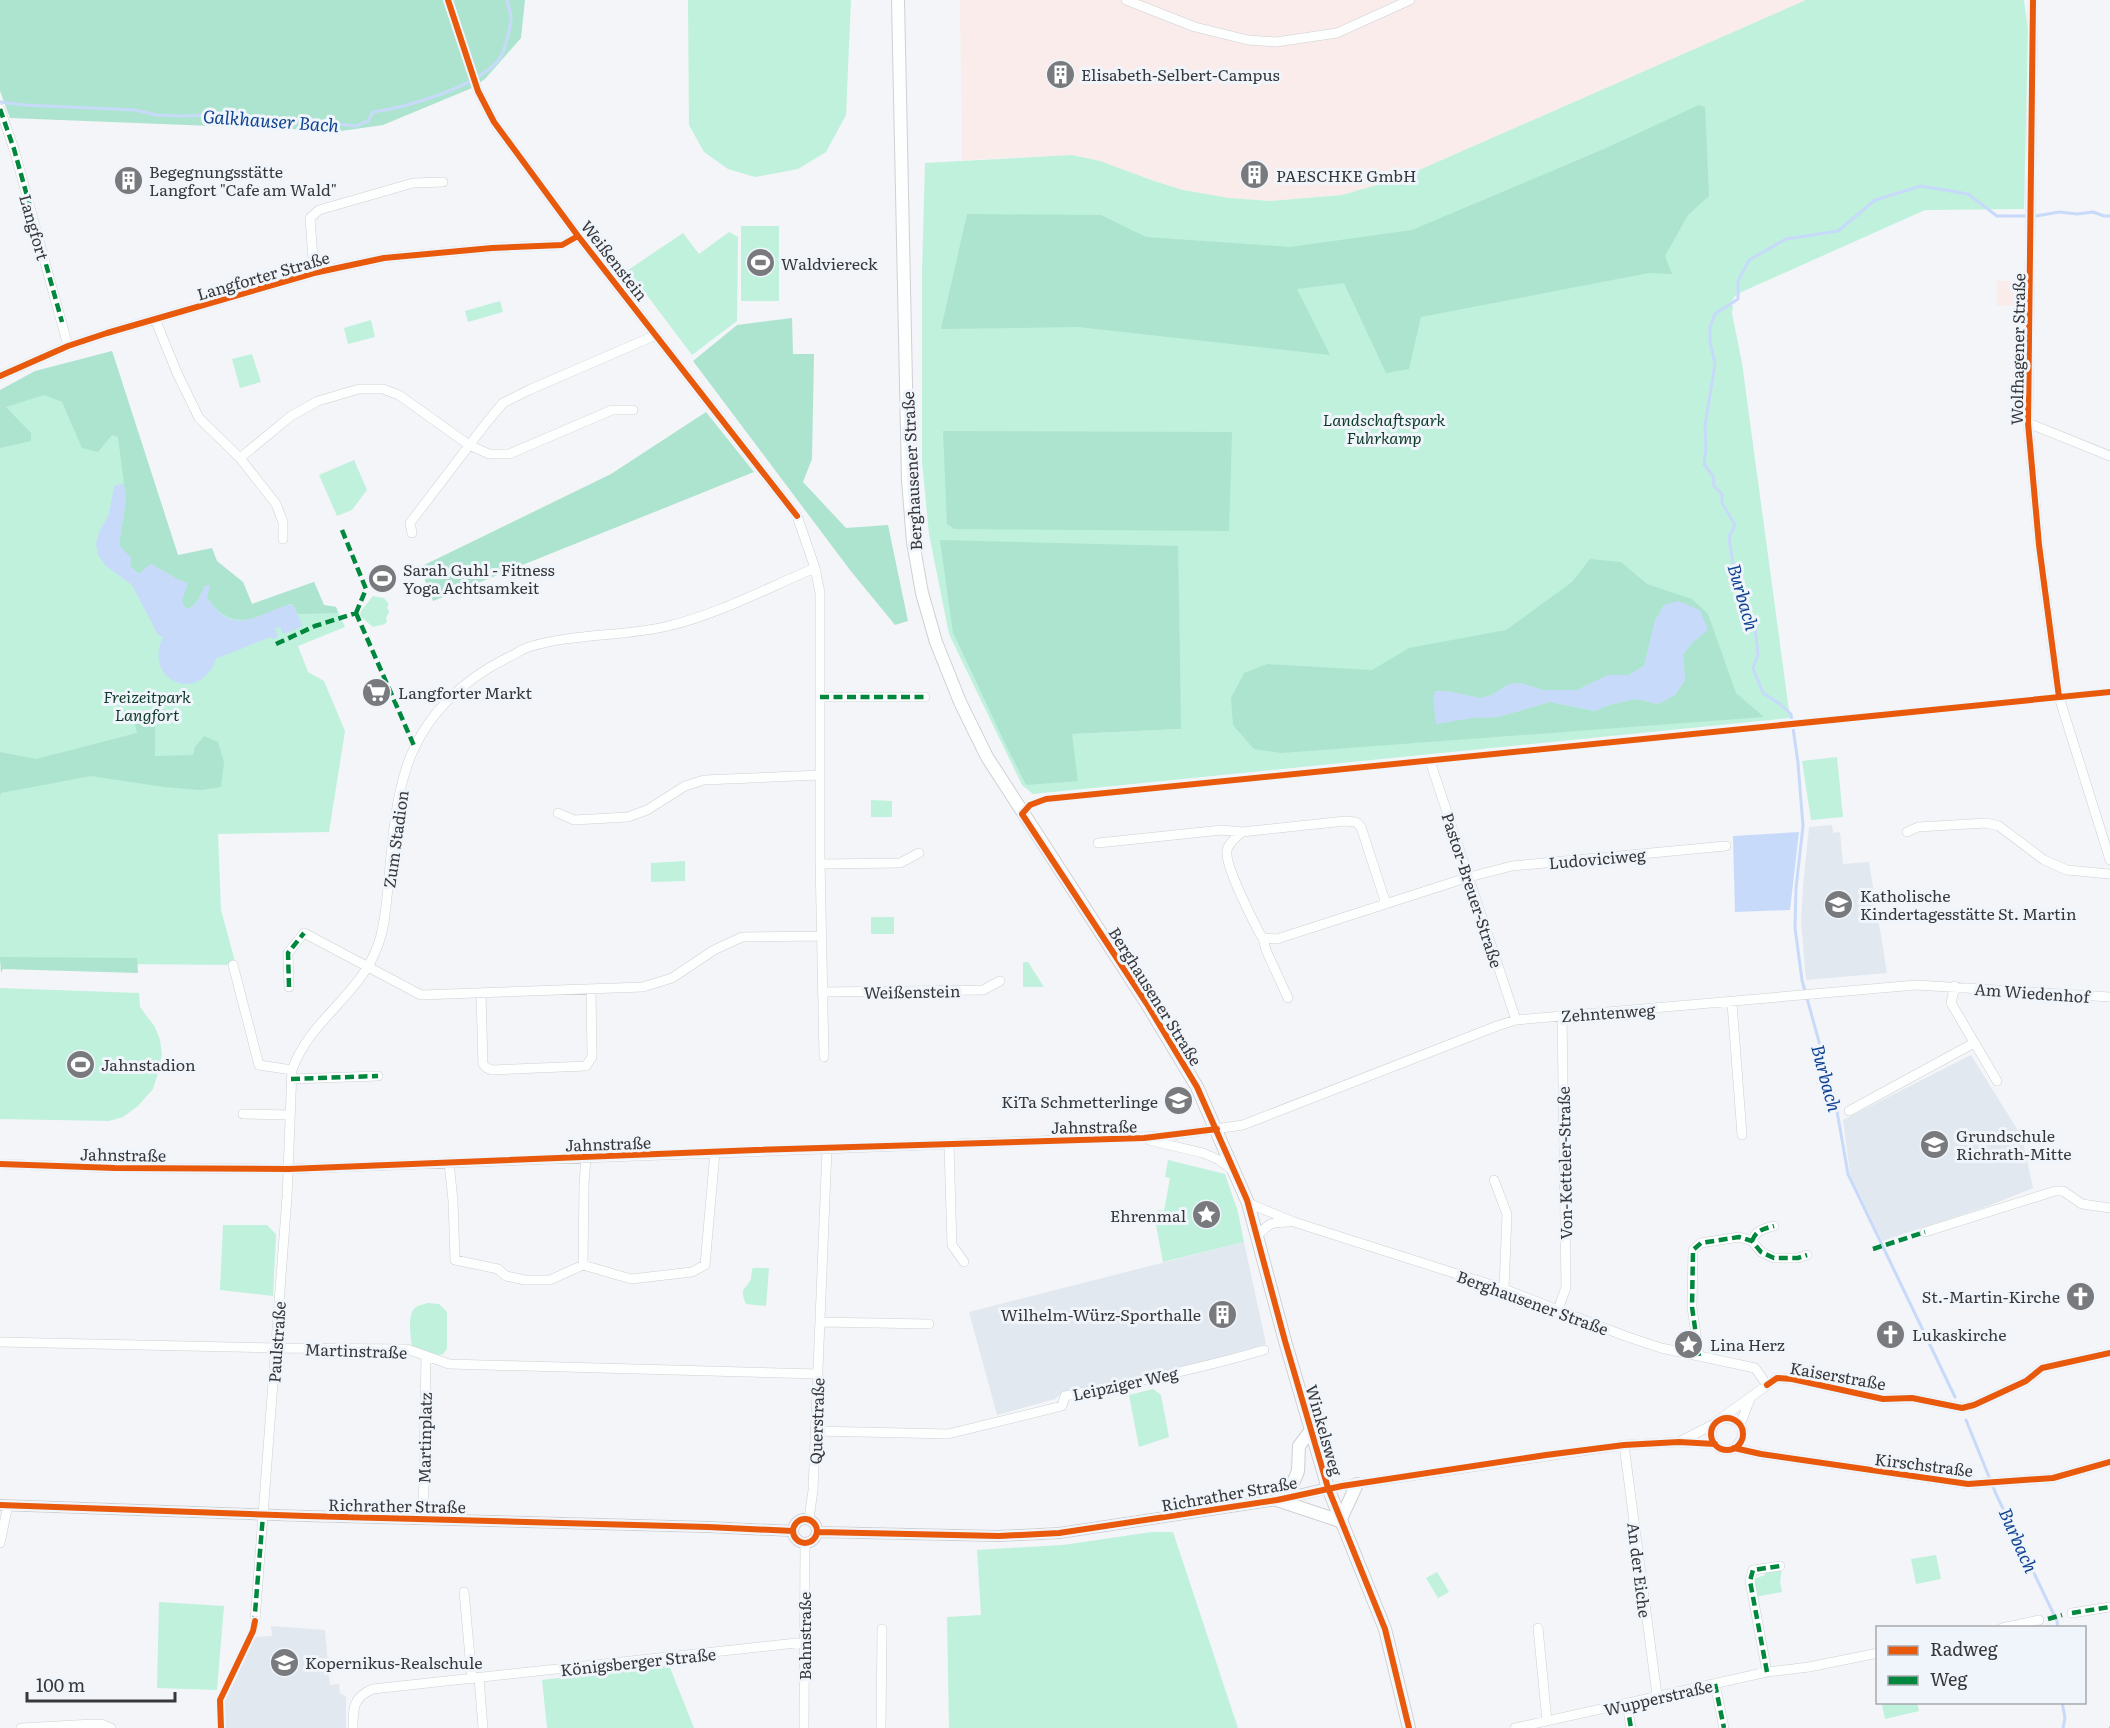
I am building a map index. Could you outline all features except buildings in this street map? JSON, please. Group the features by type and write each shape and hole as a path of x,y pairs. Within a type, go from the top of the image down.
{"main road":[{"name":"Berghausener Straße","path":"898,0 908,480 913,542 922,593 936,642 960,702 987,757 1157,1020 1197,1088 1248,1203"},
{"name":"Winkelsweg","path":"1248,1203 1328,1488 1389,1642 1409,1728"},
{"path":"1311,1430 1299,1446 1298,1471 1282,1499 1340,1521 1357,1484"}],"street":[{"name":"Weißenstein","path":"448,0 478,91 494,122 578,236 797,516 815,568 820,593 820,864 824,1057"},
{"path":"1126,0 1196,27 1264,42 1337,33 1410,0"},
{"name":"Wolfhagener Straße","path":"2033,0 2028,423 2039,545 2059,697 2110,860"},
{"name":"Langfort","path":"0,110 17,161 69,346"},
{"path":"314,273 310,218 319,210 413,183 443,182"},
{"name":"Langforter Straße","path":"0,376 69,346 314,273 384,258 492,248 562,245 578,236"},
{"path":"155,319 177,373 200,418 240,458 276,504 283,522 283,539"},
{"path":"412,533 410,523 503,403 656,336"},
{"path":"240,458 291,416 318,401 358,389 383,389 399,395 469,445 489,454 509,454 612,410 633,410"},
{"path":"2028,423 2110,456"},
{"name":"Zum Stadion","path":"289,1169 292,1075 298,1052 314,1030 358,983 378,945 383,924 396,814 407,767 427,725 453,694 483,670 529,647 569,639 667,626 700,617 815,568"},
{"path":"820,697 925,697"},
{"name":"Pastor-Breuer-Straße","path":"1430,760 1516,1020"},
{"path":"558,813 574,820 628,817 647,810 685,786 704,780 820,775"},
{"path":"1098,843 1222,830 1242,832 1345,821 1356,822 1361,827 1386,904"},
{"path":"1907,832 1918,827 1986,823 2000,826 2044,860 2067,870 2110,874"},
{"path":"1242,832 1230,843 1226,851 1230,867 1288,998"},
{"name":"Ludoviciweg","path":"1263,938 1277,939 1469,877 1512,866 1726,846"},
{"path":"820,864 900,863 919,853"},
{"path":"289,987 288,952 304,933 421,995 643,987 672,978 714,950 742,937 821,936"},
{"path":"233,965 259,1065 292,1075 378,1076"},
{"name":"Weißenstein","path":"822,992 983,990 1000,981"},
{"name":"Zehntenweg","path":"1217,1129 1243,1125 1516,1020 1731,1003 1916,985 1955,986"},
{"path":"1955,986 1951,1003 1997,1081"},
{"name":"Am Wiedenhof","path":"1955,986 2110,997"},
{"path":"481,993 483,1065 492,1070 586,1066 590,1062 591,989"},
{"path":"1731,1003 1742,1136"},
{"name":"Von-Ketteler-Straße","path":"1558,1310 1566,1287 1562,1015"},
{"path":"1849,1111 1974,1043"},
{"path":"243,1114 290,1115"},
{"name":"Jahnstraße","path":"0,1164 115,1168 289,1169 1144,1138 1217,1129"},
{"name":"Jahnstraße","path":"1144,1138 1203,1153 1219,1160 1235,1172"},
{"path":"949,1145 952,1245 964,1262"},
{"name":"Querstraße","path":"809,1520 812,1507 827,1149"},
{"path":"448,1162 453,1201 455,1260 498,1269 506,1276 525,1280 550,1280 583,1265 631,1279 692,1272 705,1265 715,1152"},
{"name":"Jahnstraße","path":"583,1265 586,1158"},
{"name":"Paulstraße","path":"255,1621 289,1169"},
{"path":"1494,1180 1507,1214 1504,1289"},
{"path":"1926,1232 2055,1191 2063,1191 2082,1204 2110,1208"},
{"name":"Berghausener Straße","path":"1248,1203 1294,1222 1504,1289 1625,1336 1661,1347 1755,1368 1767,1386"},
{"name":"Berghausener Straße","path":"1257,1236 1274,1222 1294,1222"},
{"path":"1752,1241 1754,1234 1774,1226"},
{"path":"1699,1356 1692,1307 1693,1250 1701,1243 1739,1237 1752,1241 1761,1252 1774,1258 1798,1258 1807,1255"},
{"path":"820,1322 929,1324"},
{"name":"Martinstraße","path":"0,1342 407,1349 426,1357 457,1365 818,1374"},
{"name":"Leipziger Weg","path":"815,1431 948,1434 1062,1406 1065,1396 1126,1384 1264,1350"},
{"name":"Kaiserstraße","path":"1767,1386 1777,1378 1792,1379 1883,1399 1912,1398 1962,1408 1974,1405 2026,1381 2042,1368 2110,1353"},
{"name":"Martinplatz","path":"423,1519 426,1357"},
{"path":"1751,1397 1740,1425 1743,1436 1740,1443 1728,1450 1720,1449 1711,1437 1714,1424 1751,1397 1767,1386"},
{"path":"1723,1418 1731,1418 1740,1425"},
{"name":"Richrather Straße","path":"1679,1442 1714,1424"},
{"name":"Richrather Straße","path":"818,1532 999,1536 1059,1533 1282,1499 1328,1488 1624,1445 1679,1442 1715,1444"},
{"name":"An der Eiche","path":"1624,1445 1657,1695"},
{"name":"Kirschstraße","path":"1734,1448 1968,1484 2053,1478 2110,1462"},
{"path":"0,1543 4,1505"},
{"name":"Richrather Straße","path":"4,1505 793,1531"},
{"path":"800,1520 809,1520 815,1524 818,1532 814,1540 805,1543 796,1539 793,1531 800,1520"},
{"name":"Bahnstraße","path":"804,1728 805,1543"},
{"path":"1767,1672 1750,1581 1754,1570 1780,1566"},
{"path":"464,1592 483,1728"},
{"path":"2072,1614 2110,1607"},
{"path":"2011,1626 2039,1620"},
{"path":"1538,1628 1547,1721"},
{"path":"881,1728 882,1629"},
{"name":"Königsberger Straße","path":"353,1728 354,1705 361,1694 373,1689 805,1642"},
{"name":"Wupperstraße","path":"1515,1728 1767,1672 1809,1667 1876,1653"},
{"path":"1715,1684 1724,1728"},
{"path":"1627,1704 1631,1728"},
{"path":"21,1728 102,1724 111,1728"}],"shaded area":[{"path":"960,0 1806,0 1401,178 1342,195 1270,201 1229,198 1183,190 1100,161 1072,155 962,160"},
{"path":"1997,281 2022,281 2022,305 1997,306"},
{"name":"Katholische Kindertagesstätte St. Martin","path":"1832,825 1833,833 1840,832 1843,864 1869,862 1887,973 1806,980 1801,921 1809,827"},
{"name":"Grundschule Richrath-Mitte","path":"1971,1055 2022,1137 2033,1188 1988,1206 1882,1241 1850,1174 1843,1120"},
{"path":"1244,1242 1266,1344 1190,1366 1064,1392 1055,1399 997,1415 969,1312"},
{"name":"Kopernikus-Realschule","path":"271,1626 325,1630 330,1685 339,1684 340,1694 346,1696 346,1728 222,1728 220,1708 222,1699 251,1639 272,1636"}],"green space":[{"path":"0,0 525,0 521,38 485,79 472,88 383,125 341,131 10,118 0,91"},
{"path":"688,0 851,0 846,115 826,152 798,169 755,177 728,169 704,152 689,125"},
{"name":"Landschaftspark Fuhrkamp","path":"1806,0 2024,0 2028,32 2024,209 1925,210 1737,294 1729,304 1733,306 1732,313 1742,363 1790,718 1033,794 1022,785 949,634 929,534 922,462 922,272 925,163 1072,155 1100,161 1183,190 1229,198 1270,201 1342,195 1401,178","holes":["953,633 1181,729 1072,734 1026,785"]},
{"path":"1699,105 1705,107 1709,196 1688,215 1665,256 1672,274 1649,273 1421,317 1409,369 1386,373 1344,283 1297,289 1330,355 1078,327 941,329 967,214 1101,215 1146,237 1290,247 1412,230 1604,149"},
{"name":"Waldviereck","path":"741,226 779,226 779,301 741,301"},
{"path":"729,232 738,237 737,321 692,355 628,270 683,233 699,254"},
{"path":"500,301 503,312 468,322 465,311"},
{"path":"792,318 793,354 814,354 812,459 803,482 846,528 888,525 908,621 895,625 850,570 693,361 737,325"},
{"path":"371,320 375,337 348,344 344,328"},
{"name":"Freizeitpark Langfort","path":"112,351 178,556 243,582 252,604 314,582 324,605 336,607 345,627 298,646 308,672 324,681 345,731 329,832 218,834 221,910 236,965 0,963 0,390"},
{"path":"112,351 178,555 212,548 217,561 243,582 252,604 314,582 324,605 336,607 338,613 297,614 293,604 290,604 256,618 236,619 216,609 207,597 209,586 205,586 196,603 187,609 182,600 188,583 151,564 139,574 130,566 131,558 119,546 126,500 118,437 112,435 98,452 82,448 62,402 44,395 6,407 31,433 31,441 0,448 0,390 35,371"},
{"path":"252,354 261,382 240,388 232,359"},
{"path":"706,412 754,472 433,601 420,567 611,474"},
{"path":"943,431 1232,432 1229,531 954,529 947,524"},
{"path":"354,460 367,490 352,510 337,516 319,475"},
{"path":"940,540 1178,546 1181,729 1072,734 1078,781 1026,785 953,633"},
{"path":"1590,559 1621,562 1647,584 1692,599 1708,614 1736,693 1764,717 1281,753 1254,749 1233,725 1231,698 1244,673 1267,664 1372,670 1409,648 1506,630 1572,582","holes":["1678,602 1692,643 1683,654 1685,680 1675,695 1658,704 1636,699 1609,705 1595,711 1550,702 1498,717 1473,718 1447,691 1480,698 1492,695 1509,684 1520,683 1543,690 1577,690 1608,675 1629,675 1644,666 1655,621 1664,605"]},
{"path":"373,596 384,598 389,604 387,607 389,612 385,624 373,627 360,616 361,611"},
{"path":"147,713 155,725 155,756 193,755 195,747 204,736 218,742 224,762 221,787 201,790 164,787 91,776 1,793 0,797 0,752 36,759 137,733 134,720"},
{"path":"1837,757 1843,817 1811,820 1802,761"},
{"path":"871,800 892,801 892,817 871,817"},
{"path":"685,861 685,881 651,882 651,863"},
{"path":"871,917 894,917 894,934 871,934"},
{"path":"0,957 137,958 138,973 3,969 1,973"},
{"path":"1023,962 1028,962 1044,987 1023,987"},
{"name":"Jahnstadion","path":"0,988 139,993 140,1007 155,1027 160,1040 162,1054 153,1089 138,1106 123,1117 109,1121 0,1119"},
{"path":"1168,1160 1225,1174 1238,1212 1244,1242 1163,1262 1156,1225 1158,1210 1164,1211 1170,1178 1165,1177"},
{"path":"223,1225 267,1225 276,1234 273,1296 220,1290"},
{"path":"753,1268 769,1268 766,1306 746,1304 744,1299 743,1292 751,1279"},
{"path":"427,1303 439,1304 447,1312 447,1349 443,1354 438,1355 412,1347 410,1328 412,1313 417,1307"},
{"path":"1153,1389 1161,1395 1169,1437 1139,1447 1129,1395"},
{"path":"1152,1532 1173,1532 1238,1728 949,1728 947,1617 981,1615 977,1550 1063,1545"},
{"path":"1936,1555 1941,1579 1916,1584 1911,1559"},
{"path":"1782,1568 1780,1582 1782,1592 1755,1597 1754,1579 1765,1575 1765,1572"},
{"path":"1437,1572 1449,1592 1438,1598 1426,1578"},
{"path":"159,1602 224,1606 217,1690 157,1688"},
{"path":"669,1665 694,1728 547,1728 542,1680"},
{"path":"1917,1704 1919,1711 1885,1719 1882,1705"}],"water":[{"path":"124,483 126,500 119,545 131,558 130,566 138,574 151,564 188,583 182,600 187,609 196,602 205,585 210,586 207,597 217,610 228,618 238,621 248,620 293,604 302,624 301,627 283,634 280,627 275,628 278,637 273,639 270,637 216,659 208,673 198,681 187,684 176,682 166,675 160,665 159,652 163,637 158,635 132,585 106,566 98,555 96,544 99,532 109,514 114,486"},
{"path":"1678,601 1700,610 1708,630 1683,654 1685,680 1675,695 1658,704 1636,699 1609,705 1595,711 1550,702 1498,717 1473,718 1436,724 1433,700 1435,691 1447,691 1480,698 1492,695 1509,684 1520,683 1543,690 1577,690 1608,675 1629,675 1644,666 1655,621 1664,605"},
{"path":"1799,832 1790,910 1735,912 1733,836"}],"waterway":[{"name":"Galkhauser Bach","path":"0,102 135,110 157,115 214,115 253,122 298,120 356,126 368,121 373,112 405,106 441,94 476,78 490,68 500,58 507,39 511,18 507,0"},
{"name":"Burbach","path":"1955,1397 1848,1174 1835,1100 1802,980 1795,928 1796,888 1803,826 1798,763 1791,714 1763,693 1753,668 1758,655 1754,620 1745,604 1738,571 1733,564 1729,537 1735,525 1722,503 1722,494 1714,486 1713,476 1704,464 1705,426 1715,364 1710,342 1710,327 1715,314 1738,299 1738,281 1749,260 1786,239 1838,231 1875,200 1921,186 1968,194 1997,216 2027,216"},
{"name":"Burbach","path":"2036,216 2059,212 2077,214 2093,212 2110,216"},
{"name":"Burbach","path":"1966,1420 1996,1494 2058,1626"},
{"name":"Burbach","path":"2062,1704 2065,1718 2063,1728"}],"marked path":[{"path":"0,109 14,149 62,322"},
{"path":"342,530 366,589 356,613"},
{"path":"356,613 415,748"},
{"path":"276,644 315,626 356,613"},
{"path":"820,697 925,697"},
{"path":"289,987 288,953 304,933"},
{"path":"291,1079 378,1076"},
{"path":"1752,1241 1758,1232 1774,1226"},
{"path":"1873,1249 1925,1232"},
{"path":"1699,1356 1692,1307 1693,1250 1701,1243 1739,1237 1752,1241 1761,1252 1774,1258 1798,1258 1807,1255"},
{"path":"254,1625 263,1515"},
{"path":"1767,1672 1750,1581 1753,1570 1780,1566"},
{"path":"2072,1613 2110,1607"},
{"path":"2048,1619 2062,1615"},
{"path":"1715,1684 1724,1728"},
{"path":"1627,1704 1631,1728"}],"cycle path":[{"path":"448,0 478,91 494,122 578,236 797,516"},
{"path":"2033,0 2028,423 2039,545 2059,697"},
{"path":"0,376 68,346 107,333 314,273 384,258 492,248 562,245 578,236"},
{"path":"1409,1728 1385,1629 1328,1488 1247,1200 1197,1087 1147,1004 1022,814 1030,805 1046,799 2110,692"},
{"path":"0,1164 115,1168 289,1169 756,1150 1144,1138 1217,1129"},
{"path":"1767,1385 1777,1378 1792,1379 1883,1399 1912,1398 1962,1408 1974,1405 2026,1381 2042,1368 2110,1353"},
{"path":"1727,1418 1738,1423 1743,1434 1738,1445 1727,1450 1716,1445 1711,1434 1716,1423 1727,1418"},
{"path":"818,1532 999,1536 1059,1533 1277,1500 1342,1486 1546,1455 1624,1445 1679,1442 1715,1444"},
{"path":"1734,1448 1761,1454 1968,1484 2053,1478 2110,1462"},
{"path":"0,1505 793,1531"},
{"path":"805,1519 814,1522 817,1531 814,1540 805,1543 796,1540 793,1531 796,1522 805,1519"},
{"path":"221,1728 220,1700 253,1631 255,1621"}],"place":[{"name":"Elisabeth-Selbert-Campus","path":"1060,74"},
{"name":"PAESCHKE GmbH","path":"1255,175"},
{"name":"Begegnungsstätte Langfort \"Cafe am Wald\"","path":"128,180"},
{"name":"Waldviereck","path":"760,263"},
{"name":"Sarah Guhl - Fitness Yoga Achtsamkeit","path":"382,578"},
{"name":"Langforter Markt","path":"377,692"},
{"name":"Katholische Kindertagesstätte St. Martin","path":"1839,904"},
{"name":"Jahnstadion","path":"80,1064"},
{"name":"KiTa Schmetterlinge","path":"1179,1101"},
{"name":"Grundschule Richrath-Mitte","path":"1935,1144"},
{"name":"Ehrenmal","path":"1207,1215"},
{"name":"St.-Martin-Kirche","path":"2081,1296"},
{"name":"Wilhelm-Würz-Sporthalle","path":"1222,1314"},
{"name":"Lukaskirche","path":"1891,1334"},
{"name":"Lina Herz","path":"1689,1344"},
{"name":"Kopernikus-Realschule","path":"284,1662"}]}
